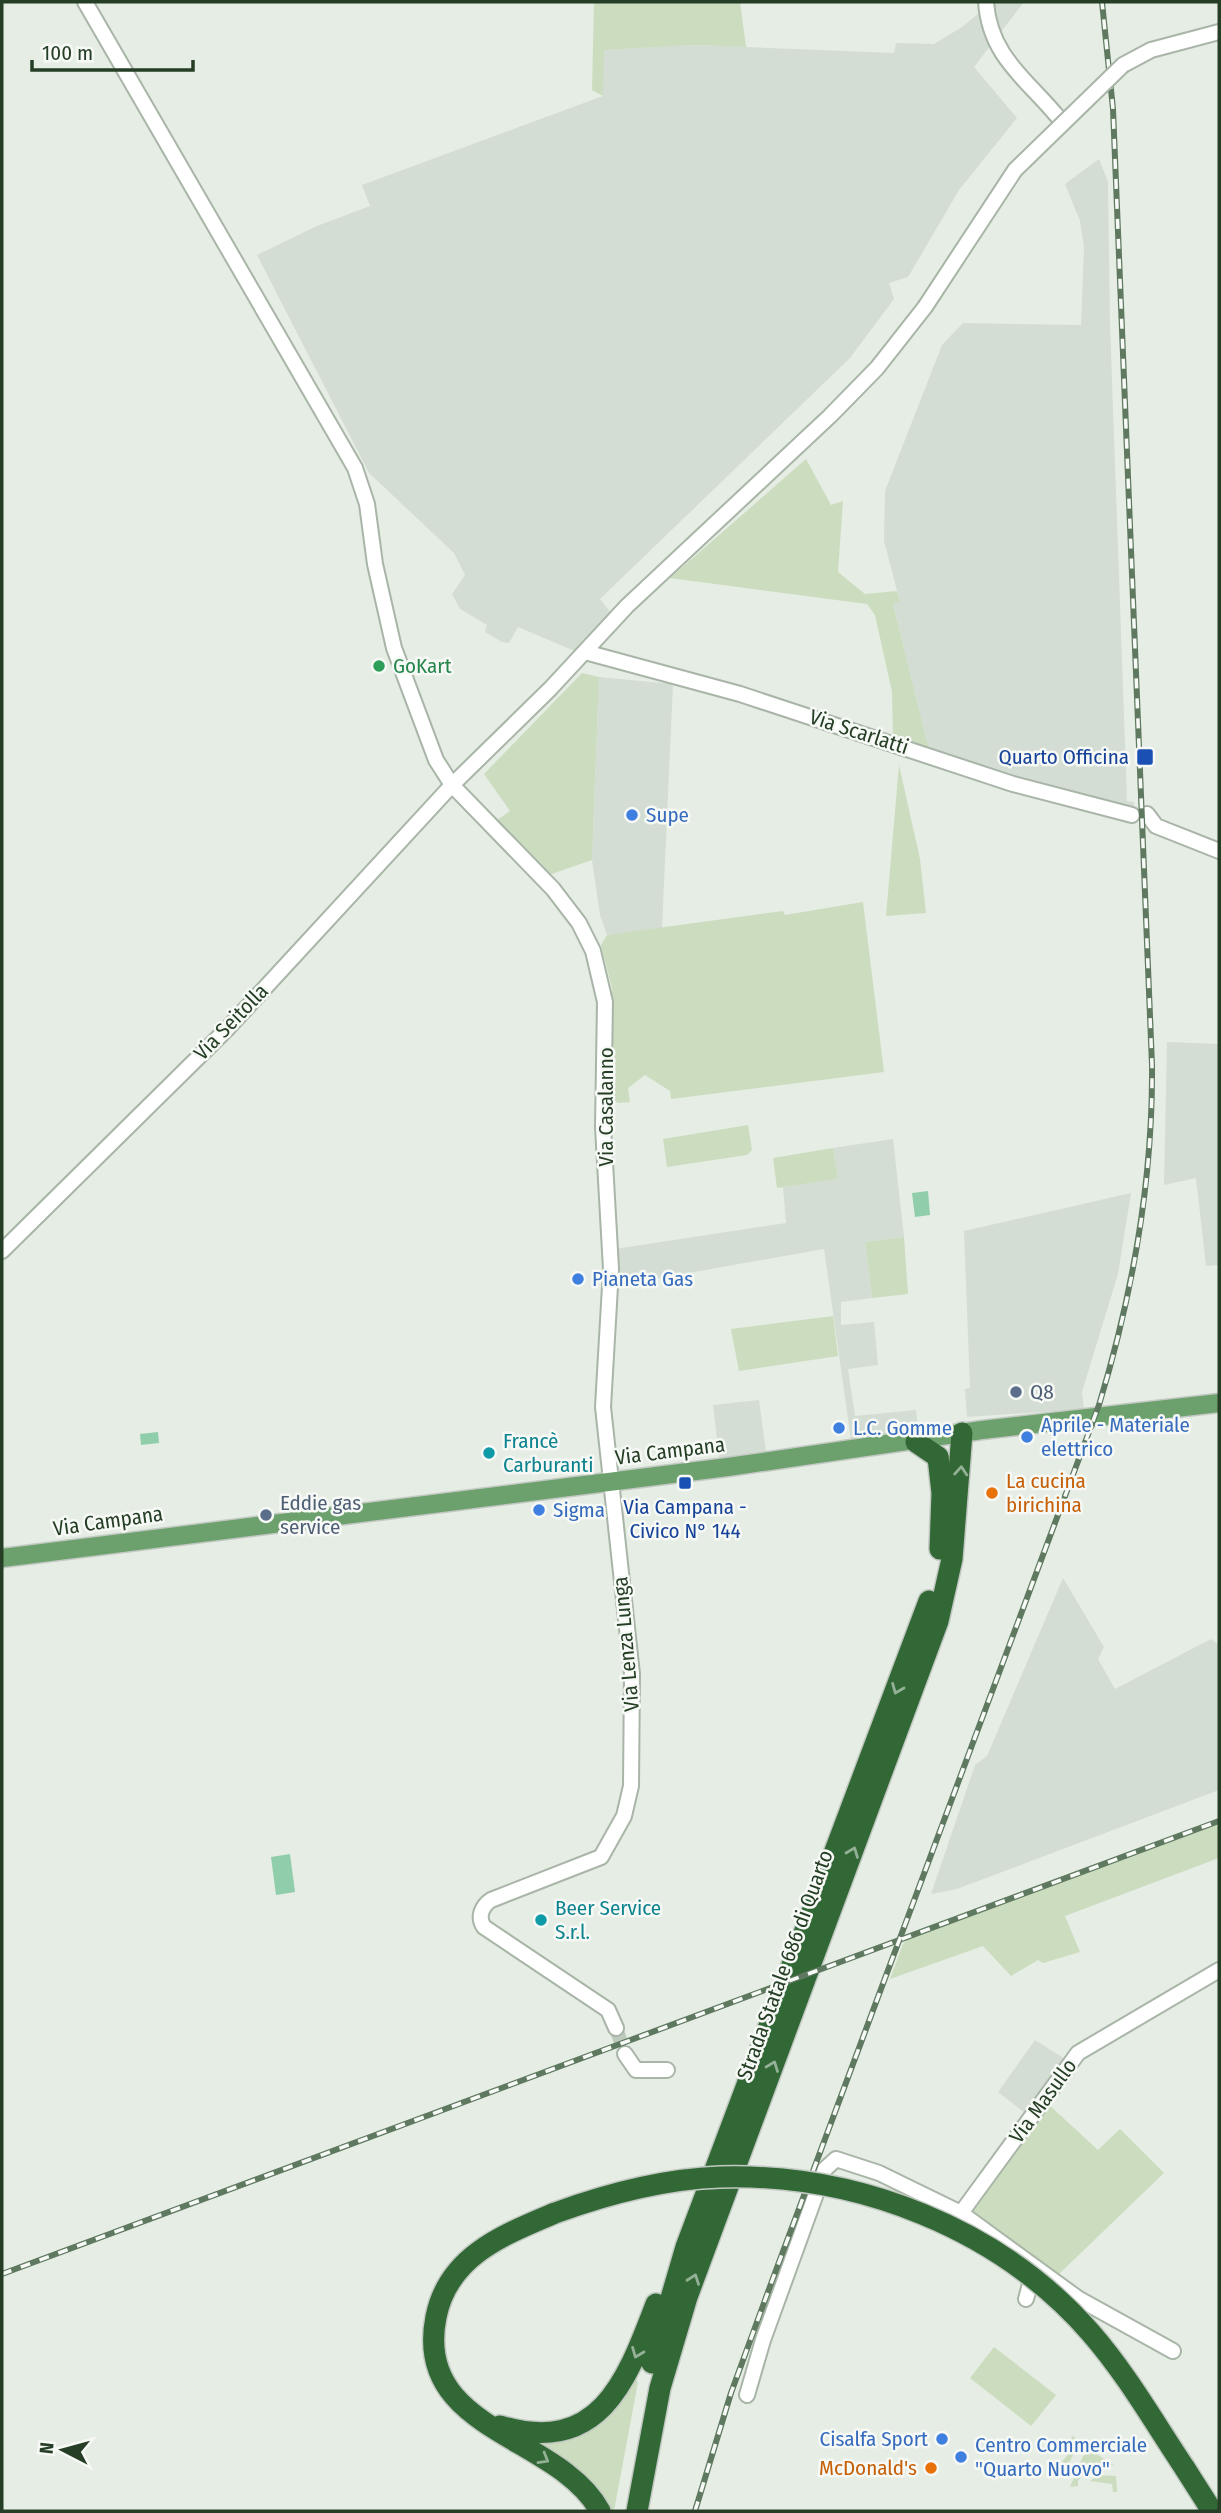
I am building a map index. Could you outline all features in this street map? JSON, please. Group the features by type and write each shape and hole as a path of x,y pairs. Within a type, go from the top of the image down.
{"highway":[{"path":"916,1442 938,1457 955,1435"},
{"name":"Strada Statale 686 di Quarto","path":"637,2511 660,2388 687,2297 938,1621 952,1559 955,1435"},
{"name":"Strada Statale 686 di Quarto","path":"623,2511 648,2381 686,2247 925,1616 940,1544 942,1493 938,1457"},
{"path":"600,2511 574,2478 503,2436 464,2408 443,2378 434,2334 440,2301 449,2281 462,2264 485,2245 555,2213 646,2187 717,2177 744,2177 830,2186 930,2216 1013,2262 1054,2296 1090,2332 1119,2369 1212,2511"},
{"path":"486,2422 517,2431 544,2432 569,2428 597,2413 614,2397 628,2375 668,2273 686,2247"}],"main road":[{"name":"Via Campana","path":"2,1558 1219,1403"}],"street":[{"name":"Via Casalanno","path":"85,2 355,468 367,504 375,565 394,648 425,736 452,785 553,888 579,923 593,951 602,984 607,1026 603,1127 611,1269 603,1407 610,1482"},
{"path":"986,2 991,34 999,48 1062,122"},
{"name":"Via Seitolla","path":"2,1251 228,1028 452,785 675,559 830,416 877,368 925,307 1015,170 1062,122 1123,65 1151,50 1219,32"},
{"name":"Via Scarlatti","path":"585,652 740,694 1013,784 1139,814 1156,826 1219,851"},
{"name":"Via Lenza Lunga","path":"610,1482 632,1674 634,1765 624,1816 601,1857 491,1900 485,1904 480,1917 484,1927 608,2010 616,2028"},
{"name":"Via Masullo","path":"961,2213 1078,2053 1219,1970"},
{"path":"625,2054 636,2070 667,2070"},
{"path":"747,2395 763,2340 829,2163 839,2159 878,2173 961,2213 1079,2299 1173,2351"},
{"path":"1026,2299 1035,2265"}],"shaded area":[{"path":"594,2 740,2 746,47 694,45 604,50 603,96 592,90"},
{"path":"993,2 1024,2 974,67 1017,118 959,190 908,277 889,283 894,299 850,358 600,599 611,613 577,652 518,627 509,643 485,632 487,625 460,609 452,594 465,575 454,553 369,473 257,255 317,226 370,206 362,185 603,96 603,50 694,45 894,53 896,43 934,44 962,27"},
{"path":"1099,159 1108,182 1110,324 1127,801 1134,802 1135,821 933,753 928,747 893,604 900,602 884,541 885,491 942,345 963,323 1081,325 1084,247 1080,221 1065,184"},
{"path":"806,459 831,505 843,501 838,572 865,594 897,591 900,602 893,604 928,746 933,753 893,737 892,692 875,615 867,604 670,578"},
{"path":"582,673 599,677 592,860 546,876 493,823 510,811 484,774"},
{"path":"599,677 673,684 662,928 607,935 600,915 592,860"},
{"path":"899,765 920,859 926,913 886,916"},
{"path":"863,902 884,1072 671,1099 670,1091 645,1075 628,1088 630,1102 618,1103 612,1099 612,988 601,945 607,935 783,911 785,915"},
{"path":"1167,1042 1219,1044 1219,1265 1206,1266 1196,1178 1164,1185"},
{"path":"748,1125 752,1150 747,1155 667,1167 663,1139"},
{"path":"893,1139 904,1237 865,1242 872,1298 841,1302 841,1325 874,1322 878,1365 848,1369 855,1416 916,1410 919,1438 852,1447 824,1249 615,1286 615,1249 786,1223 783,1187 838,1179 833,1148"},
{"path":"833,1148 838,1179 777,1188 773,1158"},
{"path":"928,1191 930,1215 915,1217 912,1193"},
{"path":"1131,1193 1118,1274 1082,1392 1084,1409 967,1417 965,1389 970,1388 964,1231"},
{"path":"904,1237 908,1294 872,1298 865,1242"},
{"path":"833,1316 838,1356 739,1371 731,1329"},
{"path":"759,1400 767,1459 720,1465 713,1405"},
{"path":"158,1432 159,1443 141,1445 140,1434"},
{"path":"1063,1578 1104,1647 1098,1659 1115,1689 1211,1639 1219,1645 1219,1790 957,1889 931,1894 975,1765 987,1756"},
{"path":"1219,1824 1219,1858 1065,1916 1080,1952 1043,1963 1038,1960 1011,1976 983,1946 890,1979 903,1944 908,1939"},
{"path":"290,1854 295,1892 276,1895 271,1857"},
{"path":"1035,2040 1065,2059 1025,2113 998,2092"},
{"path":"1047,2103 1098,2150 1120,2129 1164,2173 1059,2274 974,2215 970,2208"},
{"path":"994,2347 1056,2395 1031,2426 970,2378"},
{"path":"634,2378 638,2382 614,2511 605,2511 525,2439 543,2439"},
{"path":"1073,2436 1079,2441 1064,2475 1056,2469 1077,2444 1071,2438"},
{"path":"1092,2451 1115,2466 1104,2463 1088,2466 1078,2481 1078,2486 1070,2487 1083,2456"},
{"path":"1098,2475 1116,2476 1117,2492 1113,2492 1112,2484 1090,2481"}],"tunnel":[{"path":"616,2028 625,2054"}],"railway":[{"path":"695,2511 731,2393 1099,1405 1122,1321 1139,1237 1149,1152 1152,1065 1113,109 1102,2"},
{"path":"2,2274 1219,1821"}],"place":[{"name":"GoKart","path":"379,666"},
{"name":"Quarto Officina","path":"1145,757"},
{"name":"Supe","path":"632,815"},
{"name":"Pianeta Gas","path":"578,1279"},
{"name":"Q8","path":"1016,1392"},
{"name":"L.C. Gomme","path":"839,1428"},
{"name":"Aprile - Materiale elettrico","path":"1027,1437"},
{"name":"Francè Carburanti","path":"489,1453"},
{"name":"Via Campana - Civico N° 144","path":"685,1483"},
{"name":"La cucina birichina","path":"992,1493"},
{"name":"Sigma","path":"539,1510"},
{"name":"Eddie gas service","path":"266,1515"},
{"name":"Beer Service S.r.l.","path":"541,1920"},
{"name":"Cisalfa Sport","path":"942,2439"},
{"name":"Centro Commerciale \"Quarto Nuovo\"","path":"961,2457"},
{"name":"McDonald's","path":"931,2468"}]}
